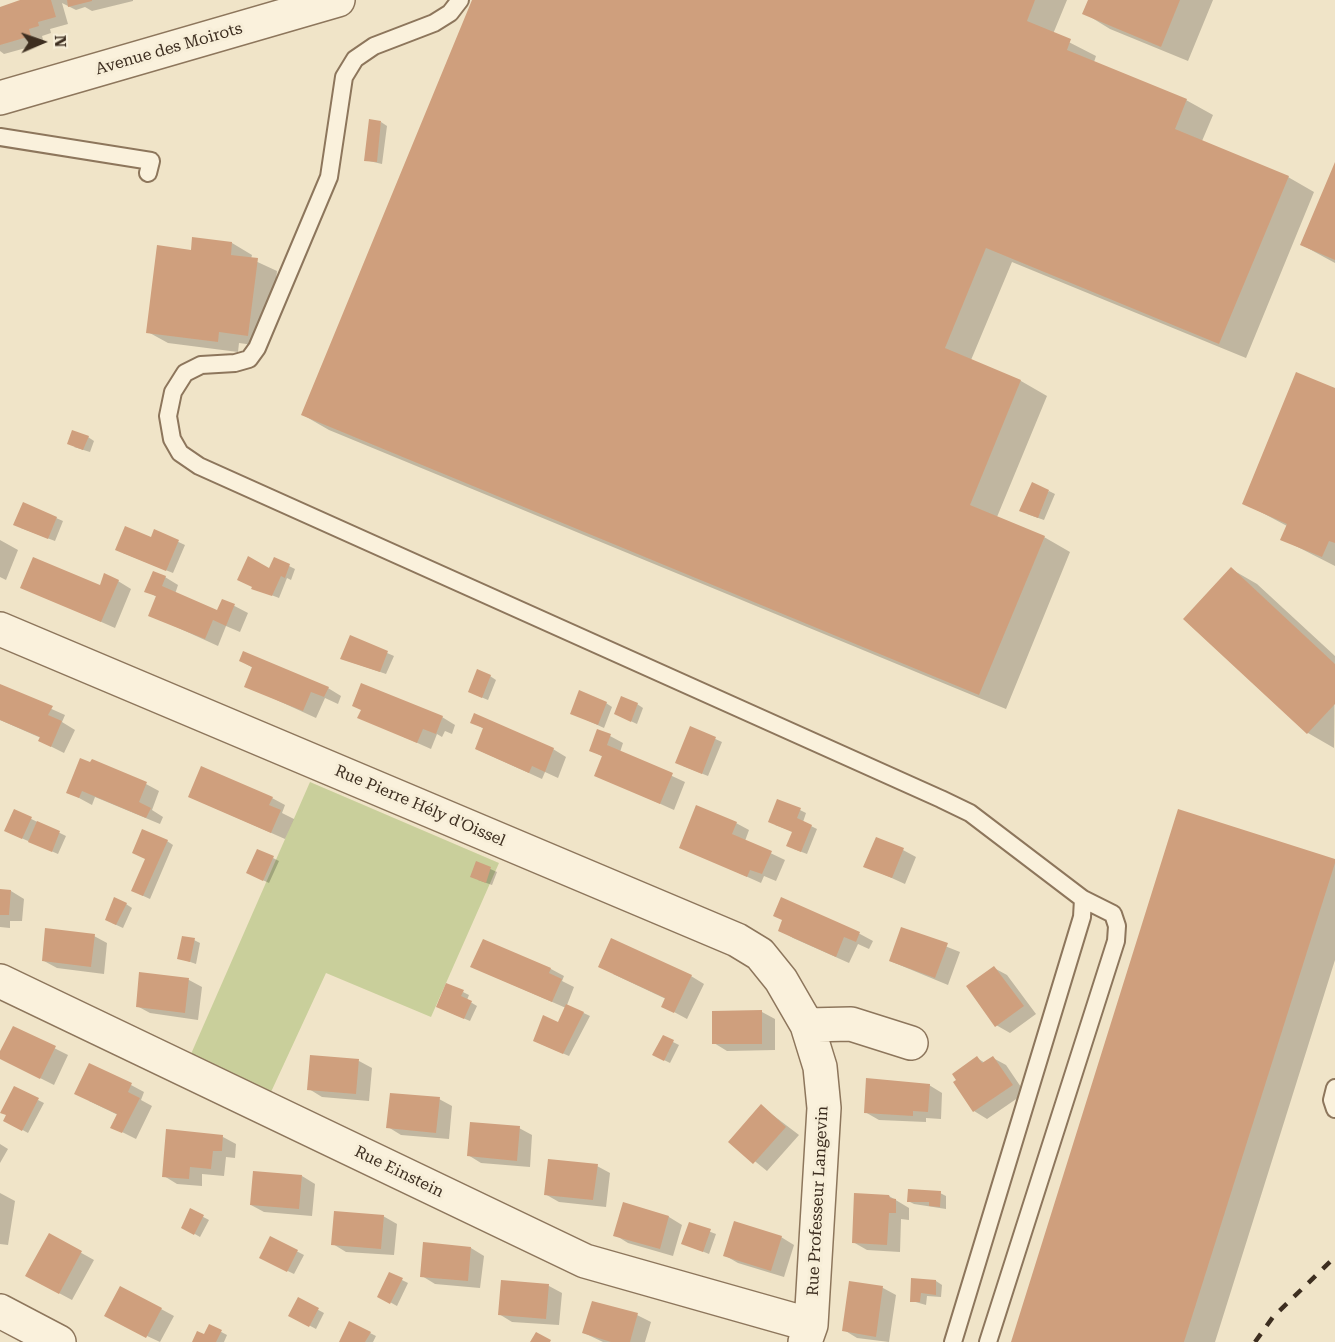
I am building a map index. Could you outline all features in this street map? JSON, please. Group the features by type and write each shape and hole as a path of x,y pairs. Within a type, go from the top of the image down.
{"street":[{"name":"Avenue des Moirots","path":"0,98 339,0"},
{"name":"Rue Pierre Hély d'Oissel","path":"0,629 737,940 760,954 781,980 807,1025"},
{"name":"Rue Einstein","path":"0,981 585,1261 808,1334"},
{"path":"807,1025 851,1024 911,1043"},
{"name":"Rue Professeur Langevin","path":"807,1025 820,1067 824,1108 808,1334"},
{"path":"0,1311 59,1342"}],"lane":[{"path":"460,0 450,13 434,23 374,46 355,59 344,77 329,177 257,348 249,359 235,363 201,365 185,373 173,392 168,416 172,439 180,453 209,471 970,813 1083,899 1113,914 1117,926 1116,941 988,1342"},
{"path":"0,137 151,161 148,173"},
{"path":"953,1342 1082,917 1083,899"},
{"path":"1335,1088 1332,1100 1335,1109"}],"green space":[{"path":"310,782 499,863 431,1017 326,973 271,1092 191,1054"}],"building":[{"path":"20,0 51,0 56,17 38,22 39,26 29,29 31,36 0,45 0,7"},
{"path":"67,0 92,0 92,1 68,7"},
{"path":"472,0 1035,0 1027,21 1071,39 1067,50 1187,99 1175,129 1289,176 1219,344 986,248 945,348 1021,380 970,505 1045,536 979,695 301,415"},
{"path":"1088,0 1180,0 1161,47 1082,14"},
{"path":"369,119 381,121 377,162 364,161"},
{"path":"1335,162 1335,260 1300,245"},
{"path":"192,237 232,242 231,255 258,258 248,336 219,332 218,342 146,333 157,245 191,250"},
{"path":"1296,372 1335,388 1335,543 1329,541 1322,557 1280,540 1287,524 1242,504"},
{"path":"72,430 89,436 83,450 67,444"},
{"path":"1032,482 1049,490 1038,518 1019,511"},
{"path":"23,502 57,517 48,539 13,525"},
{"path":"125,526 151,537 154,529 179,540 166,571 115,550"},
{"path":"248,556 269,568 274,557 290,564 285,578 281,576 272,596 251,589 252,587 237,580"},
{"path":"33,557 100,585 104,573 119,580 101,622 20,588"},
{"path":"1231,567 1335,664 1335,704 1307,734 1183,619"},
{"path":"153,571 166,576 162,586 217,610 222,599 235,604 226,626 213,620 205,639 148,616 156,596 144,592"},
{"path":"350,635 388,651 380,672 340,659"},
{"path":"243,651 329,687 324,697 311,692 303,711 244,687 252,667 239,661"},
{"path":"477,669 491,675 482,698 468,692"},
{"path":"361,683 443,716 436,734 423,729 417,743 357,718 361,710 352,706"},
{"path":"0,684 53,706 48,715 62,721 51,747 38,741 40,737 0,720"},
{"path":"579,690 607,702 598,725 570,714"},
{"path":"621,696 638,703 631,722 614,714"},
{"path":"474,713 554,748 545,772 532,766 529,773 475,749 483,728 470,723"},
{"path":"690,726 716,737 702,774 675,763"},
{"path":"597,729 611,734 607,745 673,773 660,804 594,776 602,756 589,751"},
{"path":"80,758 90,762 92,759 147,782 139,802 151,808 146,818 82,791 79,798 66,793"},
{"path":"201,766 273,797 269,805 281,810 271,833 188,797"},
{"path":"777,799 801,808 797,818 812,825 801,852 786,846 792,832 768,822"},
{"path":"696,805 737,822 732,834 772,851 762,874 750,870 747,877 679,848"},
{"path":"14,809 32,817 22,839 4,831"},
{"path":"1178,809 1335,859 1335,863 1184,1342 1011,1342"},
{"path":"37,821 60,831 52,852 28,842"},
{"path":"142,829 168,840 143,896 131,891 145,859 132,853"},
{"path":"876,837 904,848 892,878 863,867"},
{"path":"257,849 274,856 263,881 246,873"},
{"path":"476,861 491,867 486,883 470,877"},
{"path":"0,889 11,890 9,915 0,915"},
{"path":"114,897 127,903 116,925 105,920"},
{"path":"781,897 860,932 856,942 844,937 836,957 778,931 782,920 773,916"},
{"path":"901,927 948,943 935,978 889,961"},
{"path":"45,928 95,934 91,967 42,961"},
{"path":"182,936 195,938 190,962 177,959"},
{"path":"611,938 692,975 674,1013 661,1007 665,998 598,967"},
{"path":"483,939 551,968 549,973 562,979 552,1002 470,967"},
{"path":"994,966 1024,1006 995,1027 966,986"},
{"path":"139,972 189,978 185,1013 136,1007"},
{"path":"446,983 464,990 461,996 472,1001 464,1019 436,1007"},
{"path":"566,1004 584,1012 563,1054 533,1041 543,1015 558,1022"},
{"path":"762,1010 762,1044 712,1044 712,1011"},
{"path":"13,1026 56,1046 40,1079 0,1059 0,1051"},
{"path":"663,1035 674,1040 664,1061 652,1055"},
{"path":"310,1055 359,1059 356,1094 307,1090"},
{"path":"977,1056 982,1063 993,1056 1013,1085 973,1112 953,1082 956,1080 952,1074"},
{"path":"89,1063 132,1083 128,1092 140,1098 122,1133 110,1128 117,1114 74,1094"},
{"path":"866,1078 930,1084 928,1112 913,1111 913,1116 864,1113"},
{"path":"14,1086 39,1098 22,1131 3,1121 6,1115 0,1113"},
{"path":"390,1093 440,1097 436,1133 386,1128"},
{"path":"761,1104 786,1127 753,1164 728,1142"},
{"path":"470,1122 520,1126 517,1161 467,1156"},
{"path":"166,1129 223,1135 222,1151 213,1151 211,1169 190,1167 189,1179 162,1177"},
{"path":"548,1159 598,1164 593,1200 544,1195"},
{"path":"253,1171 302,1175 299,1209 250,1205"},
{"path":"908,1189 941,1191 940,1207 929,1206 929,1202 907,1202"},
{"path":"854,1193 889,1195 890,1198 896,1199 896,1213 889,1213 887,1245 852,1243"},
{"path":"623,1202 669,1216 660,1249 613,1236"},
{"path":"190,1208 204,1215 194,1235 181,1228"},
{"path":"334,1211 384,1215 381,1249 331,1245"},
{"path":"734,1221 782,1236 771,1271 723,1256"},
{"path":"689,1222 711,1229 703,1252 681,1244"},
{"path":"49,1233 82,1251 59,1294 25,1276"},
{"path":"270,1236 298,1250 287,1272 259,1258"},
{"path":"423,1242 471,1247 468,1281 420,1277"},
{"path":"389,1272 403,1278 390,1304 377,1297"},
{"path":"911,1278 936,1280 936,1295 921,1293 920,1302 910,1302"},
{"path":"501,1280 549,1284 546,1319 498,1315"},
{"path":"849,1281 883,1286 876,1337 842,1331"},
{"path":"120,1286 162,1308 146,1338 104,1316"},
{"path":"298,1297 319,1308 309,1327 288,1316"},
{"path":"592,1301 638,1313 630,1342 611,1342 582,1333"},
{"path":"349,1321 371,1332 365,1342 339,1342"},
{"path":"209,1324 222,1330 216,1342 192,1342 197,1331 204,1334"},
{"path":"536,1332 551,1340 550,1342 530,1342"}],"railway":[{"path":"1255,1342 1273,1317 1335,1257"}]}
